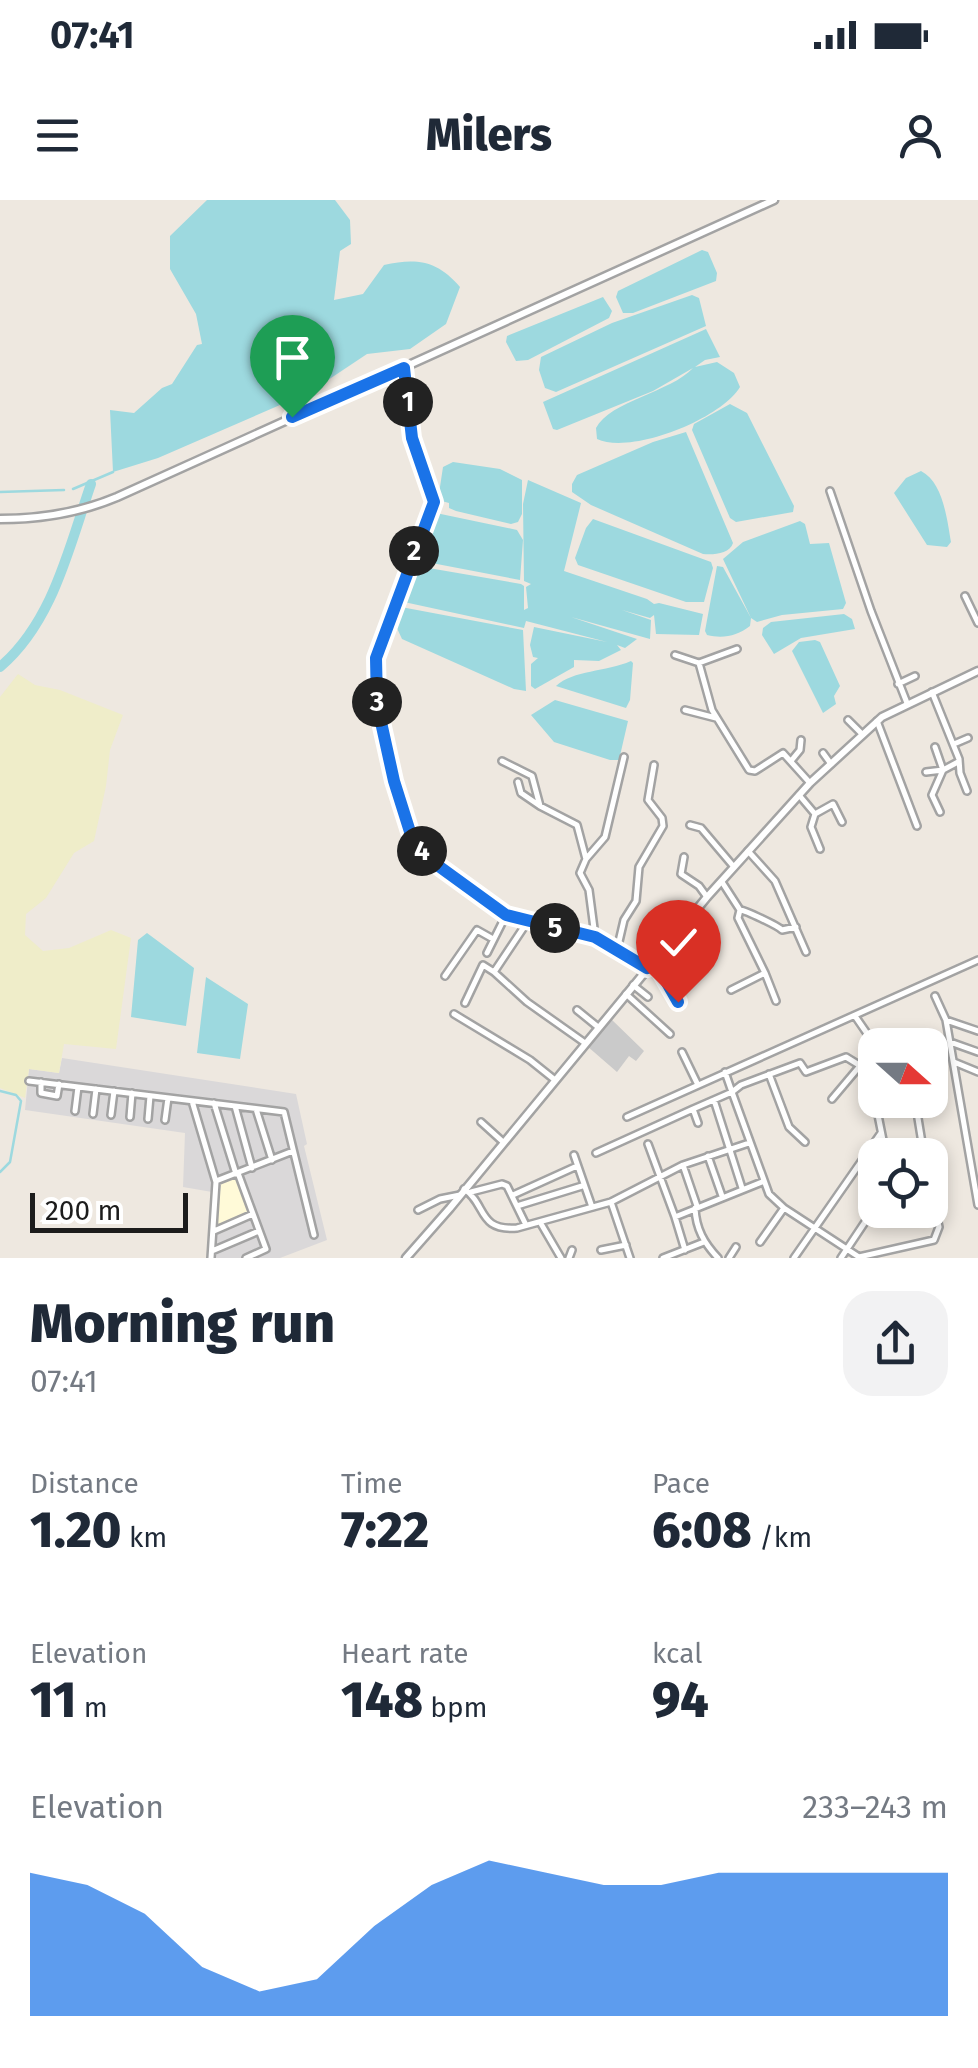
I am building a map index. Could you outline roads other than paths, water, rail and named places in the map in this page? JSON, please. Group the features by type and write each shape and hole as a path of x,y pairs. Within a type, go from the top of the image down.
{"street":[{"path":"0,519 40,518 82,510 774,200"},
{"path":"404,368 412,438 434,502 376,658 377,713 411,835 450,876 506,915 595,937 647,968"},
{"path":"830,490 907,704"},
{"path":"965,596 978,623"},
{"path":"675,654 699,663 737,648"},
{"path":"699,663 716,718 750,770 755,771 781,753 810,783"},
{"path":"406,1258 465,1192 502,1141 707,897 810,783 877,721 978,671"},
{"path":"898,684 915,676"},
{"path":"932,692 960,759 967,792"},
{"path":"686,710 716,718"},
{"path":"848,720 862,734"},
{"path":"877,721 917,826"},
{"path":"954,744 968,738"},
{"path":"791,761 802,740"},
{"path":"935,747 943,770 932,792 940,812"},
{"path":"823,753 831,764"},
{"path":"595,937 590,890 580,873 586,859 606,837 624,757"},
{"path":"926,772 943,770 960,759"},
{"path":"502,761 532,776 540,806"},
{"path":"618,950 624,920 636,901 639,867 662,826 662,818 648,800 654,765"},
{"path":"518,782 520,793 576,825 586,859"},
{"path":"799,796 814,814"},
{"path":"820,849 811,827 814,814 833,804 842,822"},
{"path":"690,826 702,828 734,867"},
{"path":"748,851 775,882 806,952"},
{"path":"684,858 681,874 707,897"},
{"path":"722,882 740,910 738,918 776,1001"},
{"path":"740,910 748,910 782,930 796,927"},
{"path":"486,953 506,915"},
{"path":"494,972 528,921"},
{"path":"445,976 476,930 493,939"},
{"path":"674,936 696,966"},
{"path":"654,960 678,1002"},
{"path":"627,1117 978,960"},
{"path":"465,1003 483,965 585,1043"},
{"path":"732,990 765,973"},
{"path":"633,985 648,998"},
{"path":"626,994 670,1034"},
{"path":"935,996 946,1020 978,1205"},
{"path":"577,1010 598,1027"},
{"path":"454,1014 530,1060 555,1080"},
{"path":"855,1016 863,1028"},
{"path":"946,1020 978,1031"},
{"path":"950,1042 978,1052"},
{"path":"682,1052 697,1084"},
{"path":"596,1153 800,1063 806,1072 846,1056 858,1064"},
{"path":"954,1062 978,1072"},
{"path":"832,1099 858,1066"},
{"path":"725,1072 762,1182 784,1208 859,1257 934,1240 939,1228"},
{"path":"769,1074 789,1127 805,1142"},
{"path":"29,1081 284,1112 314,1235"},
{"path":"41,1082 41,1093 45,1096 57,1096 59,1084"},
{"path":"75,1111 78,1087"},
{"path":"93,1114 96,1089"},
{"path":"112,1114 114,1091"},
{"path":"130,1117 132,1094"},
{"path":"148,1119 150,1096"},
{"path":"165,1120 168,1098"},
{"path":"714,1100 743,1189"},
{"path":"192,1101 216,1182 211,1255"},
{"path":"214,1104 266,1249 246,1258"},
{"path":"235,1106 252,1168"},
{"path":"256,1108 272,1160"},
{"path":"693,1109 698,1123"},
{"path":"879,1118 883,1138"},
{"path":"481,1122 502,1141"},
{"path":"794,1258 882,1133"},
{"path":"465,1192 486,1220 502,1228 526,1225 610,1202 683,1164 748,1143"},
{"path":"648,1144 685,1250"},
{"path":"969,1149 978,1148"},
{"path":"216,1182 293,1151"},
{"path":"574,1155 592,1207"},
{"path":"708,1156 723,1197"},
{"path":"683,1164 696,1207 696,1223 704,1242 718,1258"},
{"path":"513,1195 578,1166"},
{"path":"676,1217 762,1182"},
{"path":"418,1210 440,1199 502,1184 513,1195 526,1225"},
{"path":"518,1206 582,1186"},
{"path":"610,1202 630,1258"},
{"path":"760,1242 784,1208"},
{"path":"214,1231 253,1214"},
{"path":"540,1221 560,1258"},
{"path":"842,1258 862,1228"},
{"path":"211,1255 260,1231"},
{"path":"663,1258 704,1242"},
{"path":"601,1250 626,1244"},
{"path":"728,1258 736,1247"},
{"path":"569,1258 572,1250"}],"water":[{"path":"207,200 335,200 350,220 351,244 340,251 334,300 363,294 384,265 406,262 434,266 460,287 446,324 410,349 367,354 310,392 158,458 113,472 110,410 134,413 172,384 197,345 202,344 196,314 170,269 170,236"},
{"path":"702,250 708,252 717,273 716,281 633,313 623,313 616,297 618,291"},
{"path":"692,295 699,298 706,326 556,392 545,388 539,370 541,357 612,323"},
{"path":"603,297 612,311 609,318 528,360 516,361 507,336"},
{"path":"706,329 720,357 695,367 717,362 734,373 740,387 714,411 652,438 612,443 597,439 596,428 603,419 627,403 671,384 693,368 653,391 553,429 543,402"},
{"path":"730,404 747,413 794,506 793,512 736,522 730,518 692,430 694,424"},
{"path":"686,432 733,543 725,552 703,554 591,505 572,492 577,475"},
{"path":"453,462 500,469 522,480 522,514 518,522 511,524 456,511 449,508 449,503 438,500 443,467"},
{"path":"921,471 934,484 943,502 951,542 947,547 927,545 894,493 906,478"},
{"path":"528,480 581,503 564,571 654,604 703,614 699,635 656,634 654,615 650,618 622,610 651,620 650,639 571,617 637,639 625,648 617,645 621,650 599,661 574,660 574,667 535,689 531,686 531,664 538,658 533,657 530,645 534,627 607,642 526,621 524,628 404,602 413,568 417,566 521,584 524,610 528,608 526,587 531,584 524,581 523,504"},
{"path":"436,513 517,530 523,540 520,580 416,560"},
{"path":"593,519 711,562 713,568 704,602 686,602 578,565 575,558"},
{"path":"800,521 805,524 810,544 829,543 846,603 843,609 782,615 757,622 751,618 723,559 743,542"},
{"path":"717,566 723,567 751,618 750,626 735,634 707,635"},
{"path":"401,607 523,630 526,691 402,639 396,626"},
{"path":"844,614 852,619 855,629 801,638 774,654 762,635 763,628 771,622"},
{"path":"799,642 820,642 840,686 834,696 836,704 823,713 792,651"},
{"path":"631,661 630,700 626,708 556,686 571,677"},
{"path":"555,700 628,721 619,760 554,742 531,715"},
{"path":"147,933 194,968 186,1026 131,1017 138,940"},
{"path":"206,977 248,1004 240,1059 197,1053"}],"waterway":[{"path":"73,489 113,472"},
{"path":"0,667 18,649 46,606 67,558 91,484"},
{"path":"0,492 64,490"},
{"path":"0,1091 16,1095 21,1101 10,1162 0,1172"}]}
